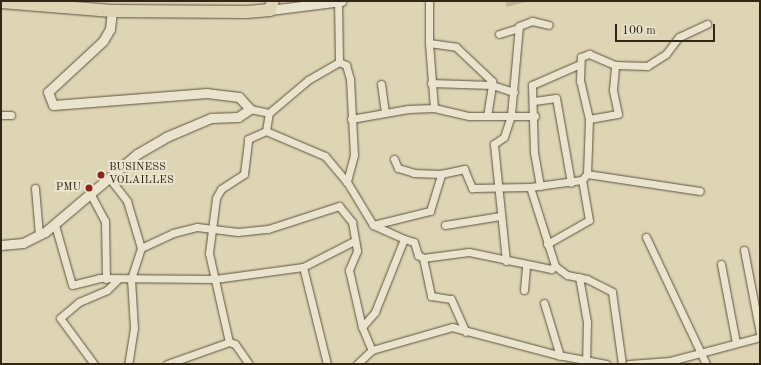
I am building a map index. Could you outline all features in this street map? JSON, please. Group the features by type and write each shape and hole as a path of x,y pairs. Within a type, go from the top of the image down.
{"highway":[{"path":"247,12 256,1"},
{"path":"1,2 112,11 247,12 271,5"}],"street":[{"path":"331,1 339,62"},
{"path":"271,5 341,1"},
{"path":"429,1 429,43 434,108"},
{"path":"112,11 110,30 103,41 48,92 53,105 208,93 239,97 250,108 269,113"},
{"path":"499,34 519,28 532,21 549,25"},
{"path":"547,244 589,220 585,177 589,119 578,65 581,57 589,54 615,65 636,68 656,62 679,37 707,24"},
{"path":"506,261 497,188 494,144 504,137 511,115 519,28"},
{"path":"429,43 456,47 492,81 487,115"},
{"path":"266,131 269,113 308,80 339,62"},
{"path":"339,62 346,66 350,79 354,154 347,182"},
{"path":"540,186 534,153 535,116 532,85 538,79 578,65"},
{"path":"589,119 618,114 613,90 615,65"},
{"path":"431,82 492,86 514,92"},
{"path":"381,84 385,113"},
{"path":"534,101 556,98 571,183"},
{"path":"1,244 23,243 55,225 110,179 136,154 166,137 211,118 238,118 250,108"},
{"path":"351,120 385,113 434,108 452,114 535,116"},
{"path":"1,116 11,115"},
{"path":"229,342 209,253 215,228 216,198 221,189 244,174 248,139 266,131 325,156 347,182 373,225 414,242 418,255 423,258 469,252 526,265 552,269 555,266"},
{"path":"394,159 401,170 441,174 464,169 472,188 530,187 571,183 585,177 700,191"},
{"path":"373,225 430,211 441,174"},
{"path":"110,179 127,201 141,248 131,279 134,328 128,364"},
{"path":"530,187 555,266 567,275 579,277 612,292 622,364"},
{"path":"35,188 39,235"},
{"path":"91,195 105,221 106,279"},
{"path":"141,248 174,233 215,228 238,232 268,229 339,206 352,222 354,241 357,251 349,270 362,327 372,350"},
{"path":"445,226 500,216"},
{"path":"55,225 72,285 106,279 215,279 303,267 354,241"},
{"path":"646,237 706,364"},
{"path":"362,327 375,312 404,239"},
{"path":"744,250 760,333"},
{"path":"423,258 430,294 451,299 466,332"},
{"path":"721,264 736,343"},
{"path":"524,290 526,265"},
{"path":"303,267 327,364"},
{"path":"579,277 587,322 587,362"},
{"path":"94,364 60,318 79,302 107,290 118,280"},
{"path":"544,303 560,356"},
{"path":"358,364 372,350 452,328 560,356 587,362 606,364"},
{"path":"629,364 670,361 760,337"},
{"path":"167,364 229,342 235,344 249,364"}],"shaded area":[{"path":"505,1 529,1 507,7"}],"place":[{"name":"BUSINESS VOLAILLES","path":"101,175"},
{"name":"PMU","path":"89,188"}]}
